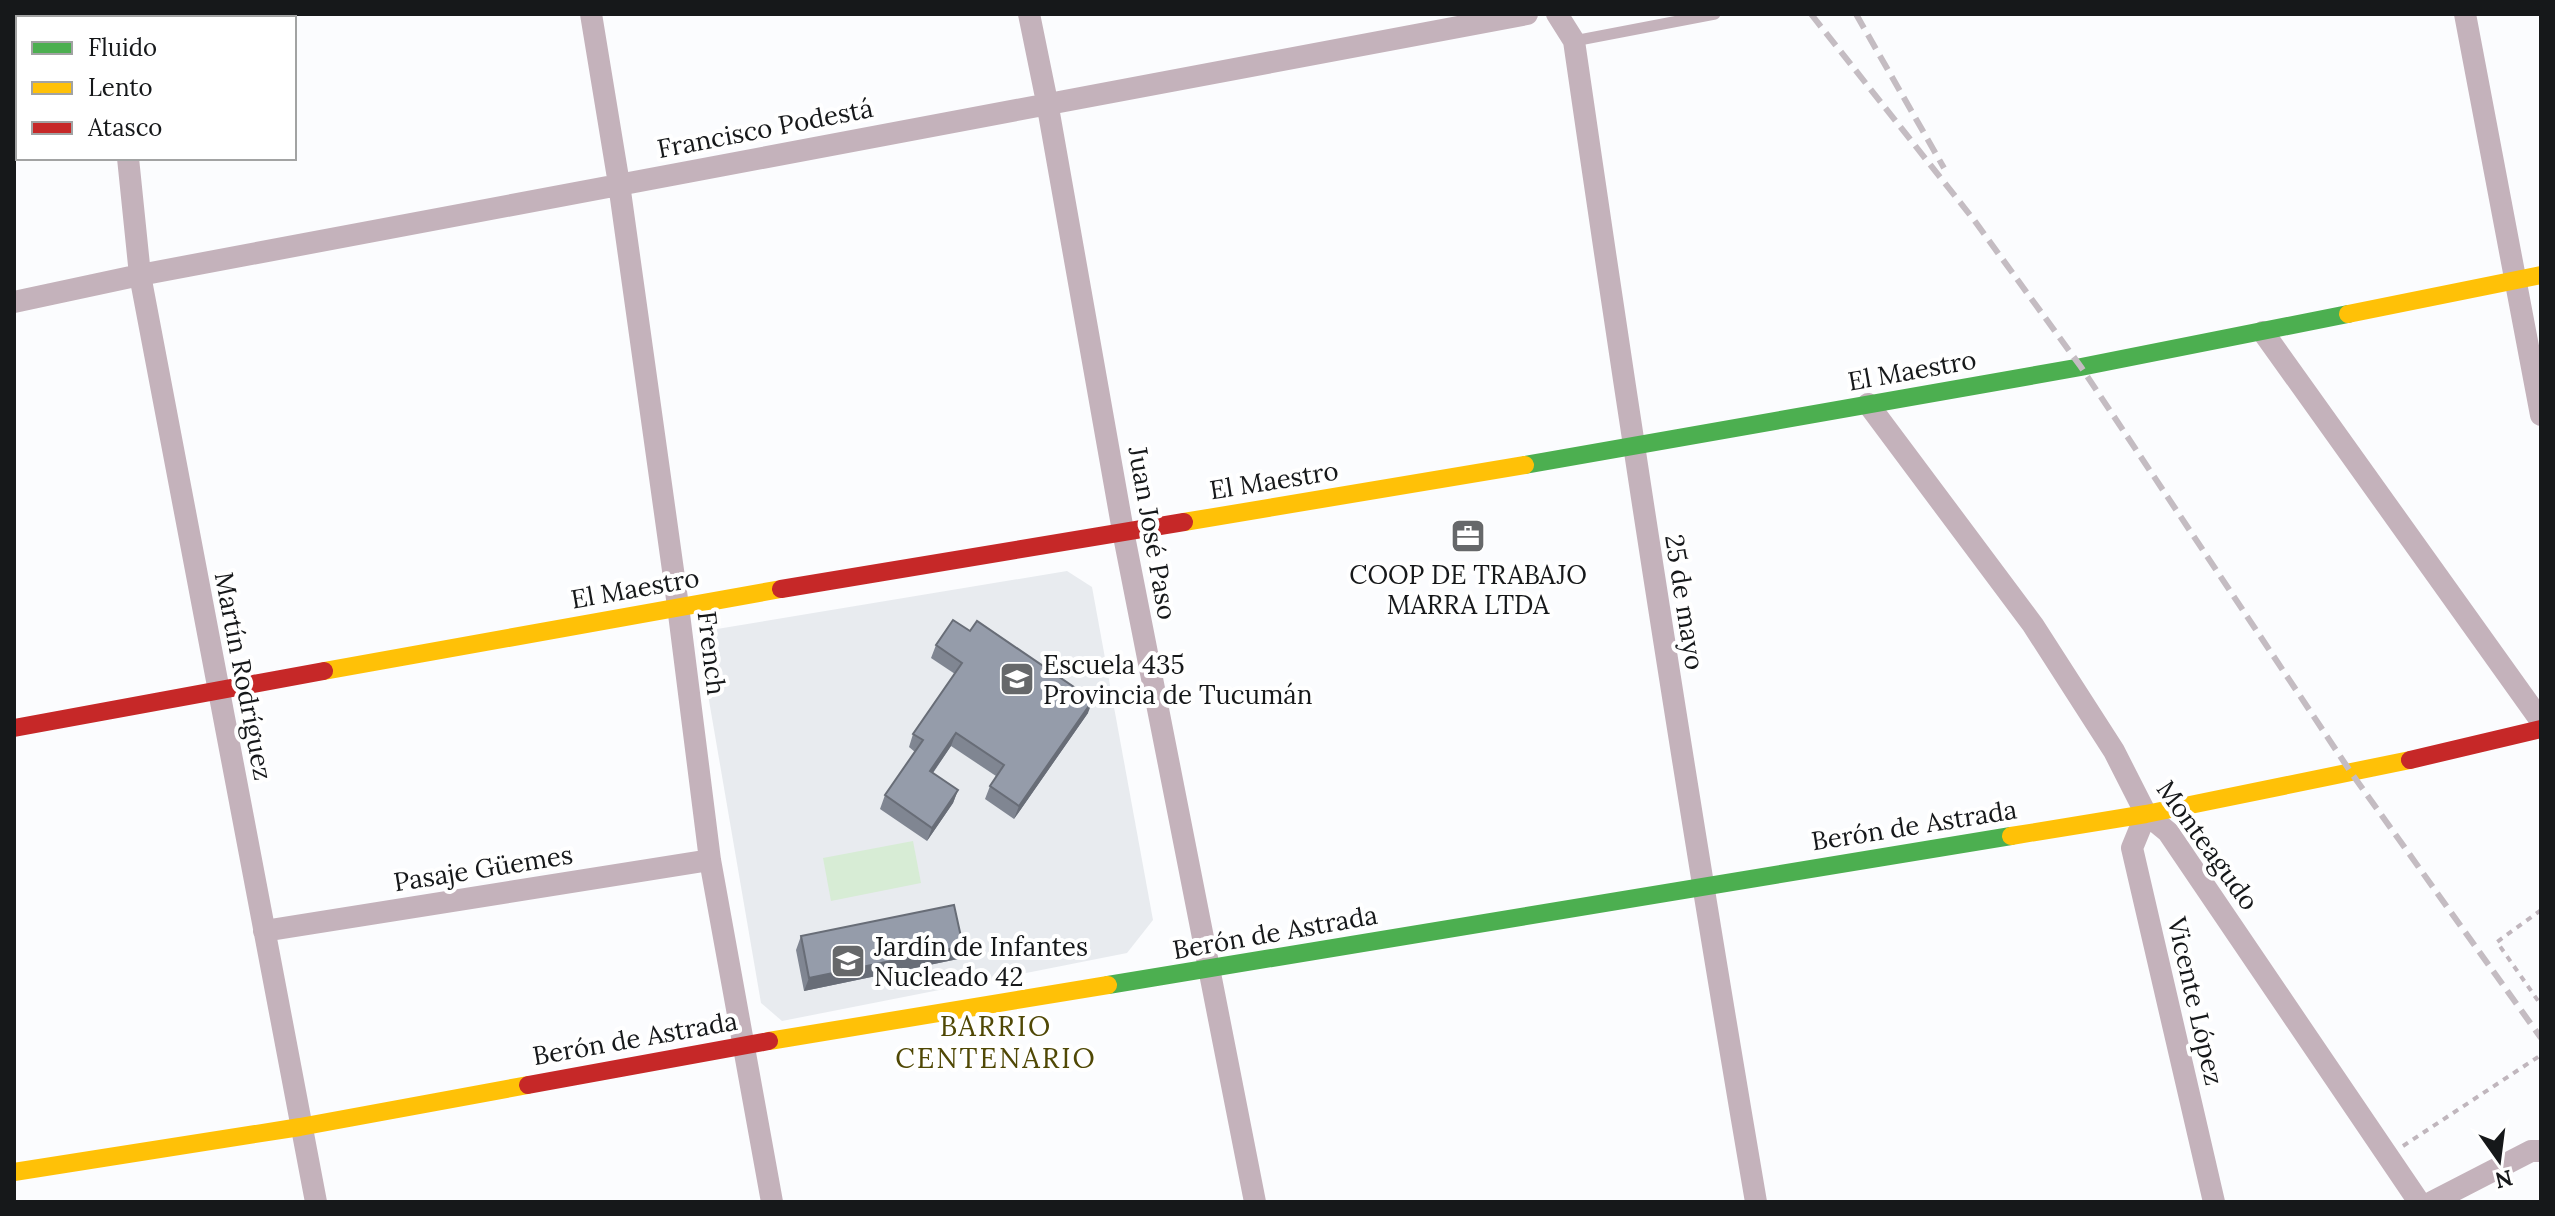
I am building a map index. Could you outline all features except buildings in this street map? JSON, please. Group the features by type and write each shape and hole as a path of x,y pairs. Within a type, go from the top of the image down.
{"street":[{"name":"French","path":"591,14 619,184 710,860 772,1202"},
{"name":"Juan José Paso","path":"1029,14 1123,531 1255,1202"},
{"name":"Francisco Podestá","path":"14,302 140,275 1047,102 1527,14"},
{"name":"25 de mayo","path":"1557,14 1574,41 1632,447 1756,1202"},
{"path":"2465,14 2541,415"},
{"name":"Martín Rodríguez","path":"128,160 140,275 316,1202"},
{"name":"El Maestro","path":"14,728 678,606 1632,447 2081,367 2541,275"},
{"path":"2263,332 2541,721"},
{"name":"Monteagudo","path":"1868,404 2033,625 2114,751 2146,814 2168,832 2419,1202"},
{"name":"Berón de Astrada","path":"14,1172 300,1127 743,1045 2146,814 2352,774 2541,729"},
{"name":"Vicente López","path":"2146,814 2132,848 2214,1202"},
{"name":"Pasaje Güemes","path":"264,931 710,860"},
{"path":"2432,1202 2531,1151 2541,1151"}],"lane":[{"path":"1574,41 1715,14"}],"path":[{"path":"2541,910 2497,942 2541,1005"},
{"path":"2388,1156 2541,1055"}],"shaded area":[{"path":"1067,571 1092,587 1153,920 1127,953 782,1021 761,1003 701,654 717,629"}],"green space":[{"path":"913,841 921,883 831,901 823,858"}],"railway":[{"path":"1811,14 1974,220 2081,367 2352,774 2541,1038"},
{"path":"1856,14 1944,168"}],"traffic: fast":[{"path":"1525,465 2081,367 2348,314"},
{"path":"1108,985 2011,836"}],"traffic: slow":[{"path":"2348,314 2541,275"},
{"path":"1184,522 1525,465"},
{"path":"324,671 781,589"},
{"path":"2011,836 2146,814 2410,760"},
{"path":"769,1041 1108,985"},
{"path":"14,1172 300,1127 528,1085"}],"traffic: jam":[{"path":"781,589 1184,522"},
{"path":"14,728 324,671"},
{"path":"2410,760 2541,729"},
{"path":"528,1085 769,1041"}],"place":[{"name":"COOP DE TRABAJO MARRA LTDA","path":"1468,536"},
{"name":"Escuela 435 Provincia de Tucumán","path":"1017,679"},
{"name":"Jardín de Infantes Nucleado 42","path":"848,961"}],"district":[{"name":"BARRIO CENTENARIO","path":"996,1042"}]}
